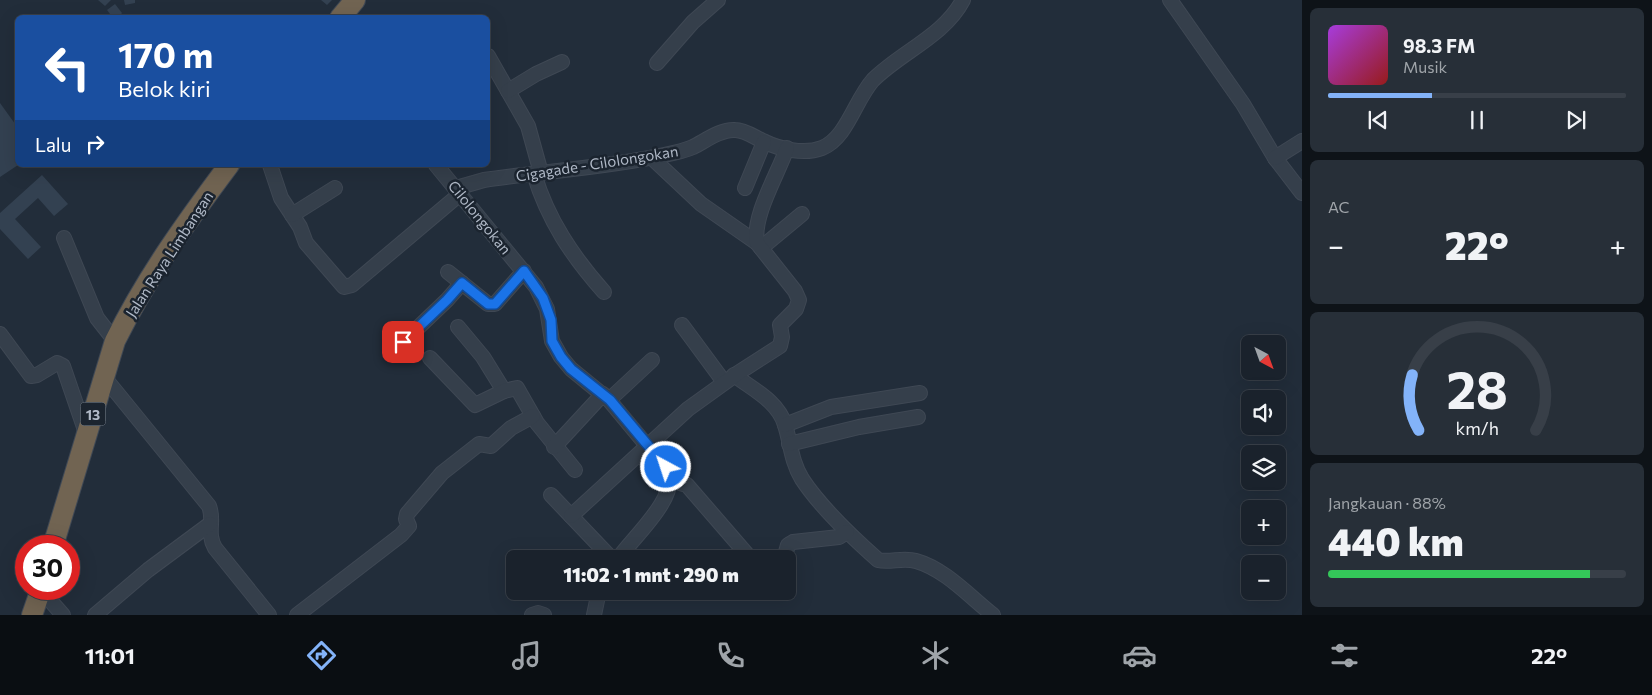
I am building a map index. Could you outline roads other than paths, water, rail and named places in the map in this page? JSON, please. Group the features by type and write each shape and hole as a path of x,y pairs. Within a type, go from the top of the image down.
{"highway":[{"path":"342,15 355,0"},
{"name":"Jalan Raya Limbangan","path":"56,535 115,341 130,311 165,254 229,167"},
{"path":"32,615 37,600"}],"street":[{"path":"657,63 693,22 718,0"},
{"name":"Cigagade - Cilolongokan","path":"458,191 484,180 652,158 692,148 731,130 743,131 764,142 786,148 816,150 823,148 839,136 855,105 873,81 904,54 942,26 958,9 963,0"},
{"path":"1170,0 1243,104 1275,158 1302,193"},
{"path":"490,59 528,126 541,197 558,233 578,263 604,292"},
{"path":"508,90 562,62"},
{"path":"1275,158 1302,141"},
{"path":"745,188 764,142"},
{"path":"759,245 756,230 786,148"},
{"path":"571,516 648,445 681,407 778,348 782,342 781,323 799,305 795,291 759,245 701,204 652,158"},
{"path":"271,167 281,198 312,251 341,286 348,287 458,191"},
{"name":"Cilolongokan","path":"438,167 524,271 543,298 551,320 552,341 561,357 606,397 666,467 670,480"},
{"path":"292,215 336,188"},
{"path":"759,245 802,214"},
{"path":"64,238 97,318 115,341"},
{"path":"448,272 488,304 495,304 524,271"},
{"path":"403,342 462,283"},
{"path":"682,325 729,379 770,401 782,416 792,458 804,481 848,533 878,560 900,558 918,561 941,573 993,615"},
{"path":"458,327 483,357 504,390"},
{"path":"0,334 31,376 37,375 58,363 63,366 87,436"},
{"path":"430,358 475,405 504,390 517,388 554,447 575,470"},
{"path":"554,447 606,397 652,360"},
{"path":"104,377 208,506 211,514 211,540 221,557 269,615"},
{"path":"785,425 831,407 920,393"},
{"path":"297,615 401,535 409,526 406,519 407,514 446,470 479,444 490,446 511,428 533,416"},
{"path":"789,444 859,427 918,417"},
{"path":"625,550 661,506 669,489 670,480 687,485 743,550"},
{"path":"551,495 603,550"},
{"path":"95,615 148,570 210,524"},
{"path":"788,550 791,543 837,538 848,533"},
{"path":"50,600 63,615"},
{"path":"594,615 597,600"},
{"path":"532,615 538,613 544,615"}]}
